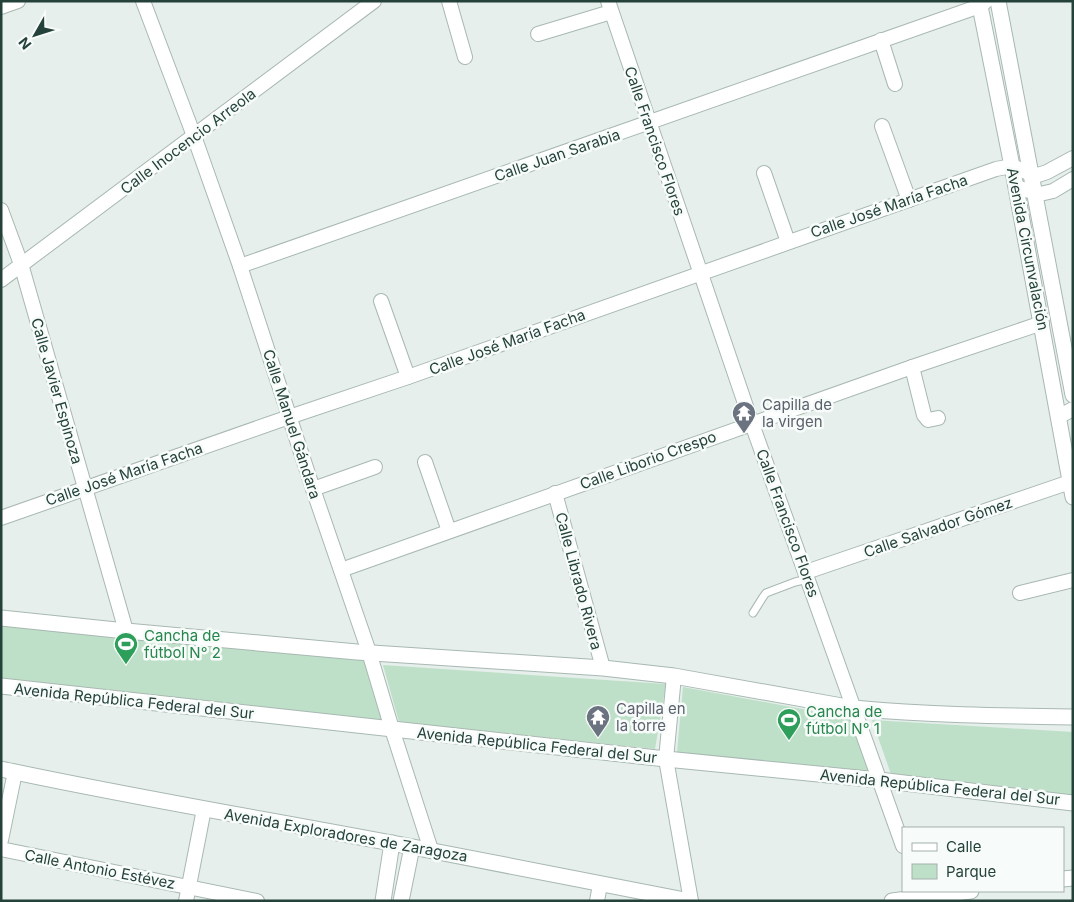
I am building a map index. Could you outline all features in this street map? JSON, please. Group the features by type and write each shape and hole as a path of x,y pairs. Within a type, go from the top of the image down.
{"street":[{"path":"1,7 18,1"},
{"name":"Calle Manuel Gándara","path":"143,1 240,266 340,570 369,652 431,850"},
{"name":"Calle Inocencio Arreola","path":"1,280 374,1"},
{"path":"450,1 465,57"},
{"name":"Avenida Circunvalación","path":"998,1 1073,395"},
{"name":"Avenida Circunvalación","path":"982,3 1071,490"},
{"name":"Calle Juan Sarabia","path":"240,266 649,123 982,3"},
{"path":"538,34 609,7"},
{"name":"Calle Francisco Flores","path":"609,7 752,424 902,843"},
{"path":"881,40 895,84"},
{"path":"882,126 909,200"},
{"path":"1012,166 1038,175 1048,172 1073,158"},
{"name":"Calle José María Facha","path":"1,518 408,377 996,169 1012,166"},
{"path":"764,173 788,242"},
{"path":"1016,187 1040,194 1052,191 1073,179"},
{"name":"Calle Javier Espinoza","path":"1,210 21,264 126,631"},
{"path":"381,301 408,377"},
{"name":"Calle Liborio Crespo","path":"340,570 912,366 1042,323"},
{"path":"912,366 924,415 928,420 938,418"},
{"path":"1058,417 1073,409"},
{"path":"425,462 449,531"},
{"path":"313,489 375,467"},
{"name":"Calle Salvador Gómez","path":"807,575 1071,490"},
{"name":"Calle Librado Rivera","path":"555,493 603,668"},
{"path":"1020,593 1073,580"},
{"path":"1,618 369,652 603,668 674,676 853,708 974,715 1073,717"},
{"path":"674,676 666,759 690,901"},
{"name":"Avenida República Federal del Sur","path":"1,686 1073,802"},
{"path":"1,840 8,771"},
{"name":"Avenida Exploradores de Zaragoza","path":"8,771 431,850 690,901"},
{"path":"187,894 204,809"},
{"path":"383,901 392,843"},
{"path":"401,901 412,847"},
{"name":"Calle Antonio Estévez","path":"1,849 187,894 257,901"},
{"path":"597,901 600,884"},
{"path":"892,901 920,894 954,892"}],"lane":[{"path":"753,613 766,594 807,575"}],"green space":[{"path":"1,622 368,659 385,722 1,681"},
{"path":"383,665 666,684 655,749 399,722"},
{"path":"683,687 851,718 870,776 677,752"},
{"path":"872,720 1073,732 1073,798 892,777"}],"place":[{"name":"Capilla de la virgen","path":"744,434"},
{"name":"Cancha de fútbol N° 2","path":"126,665"},
{"name":"Capilla en la torre","path":"598,738"},
{"name":"Cancha de fútbol N° 1","path":"789,741"}]}
